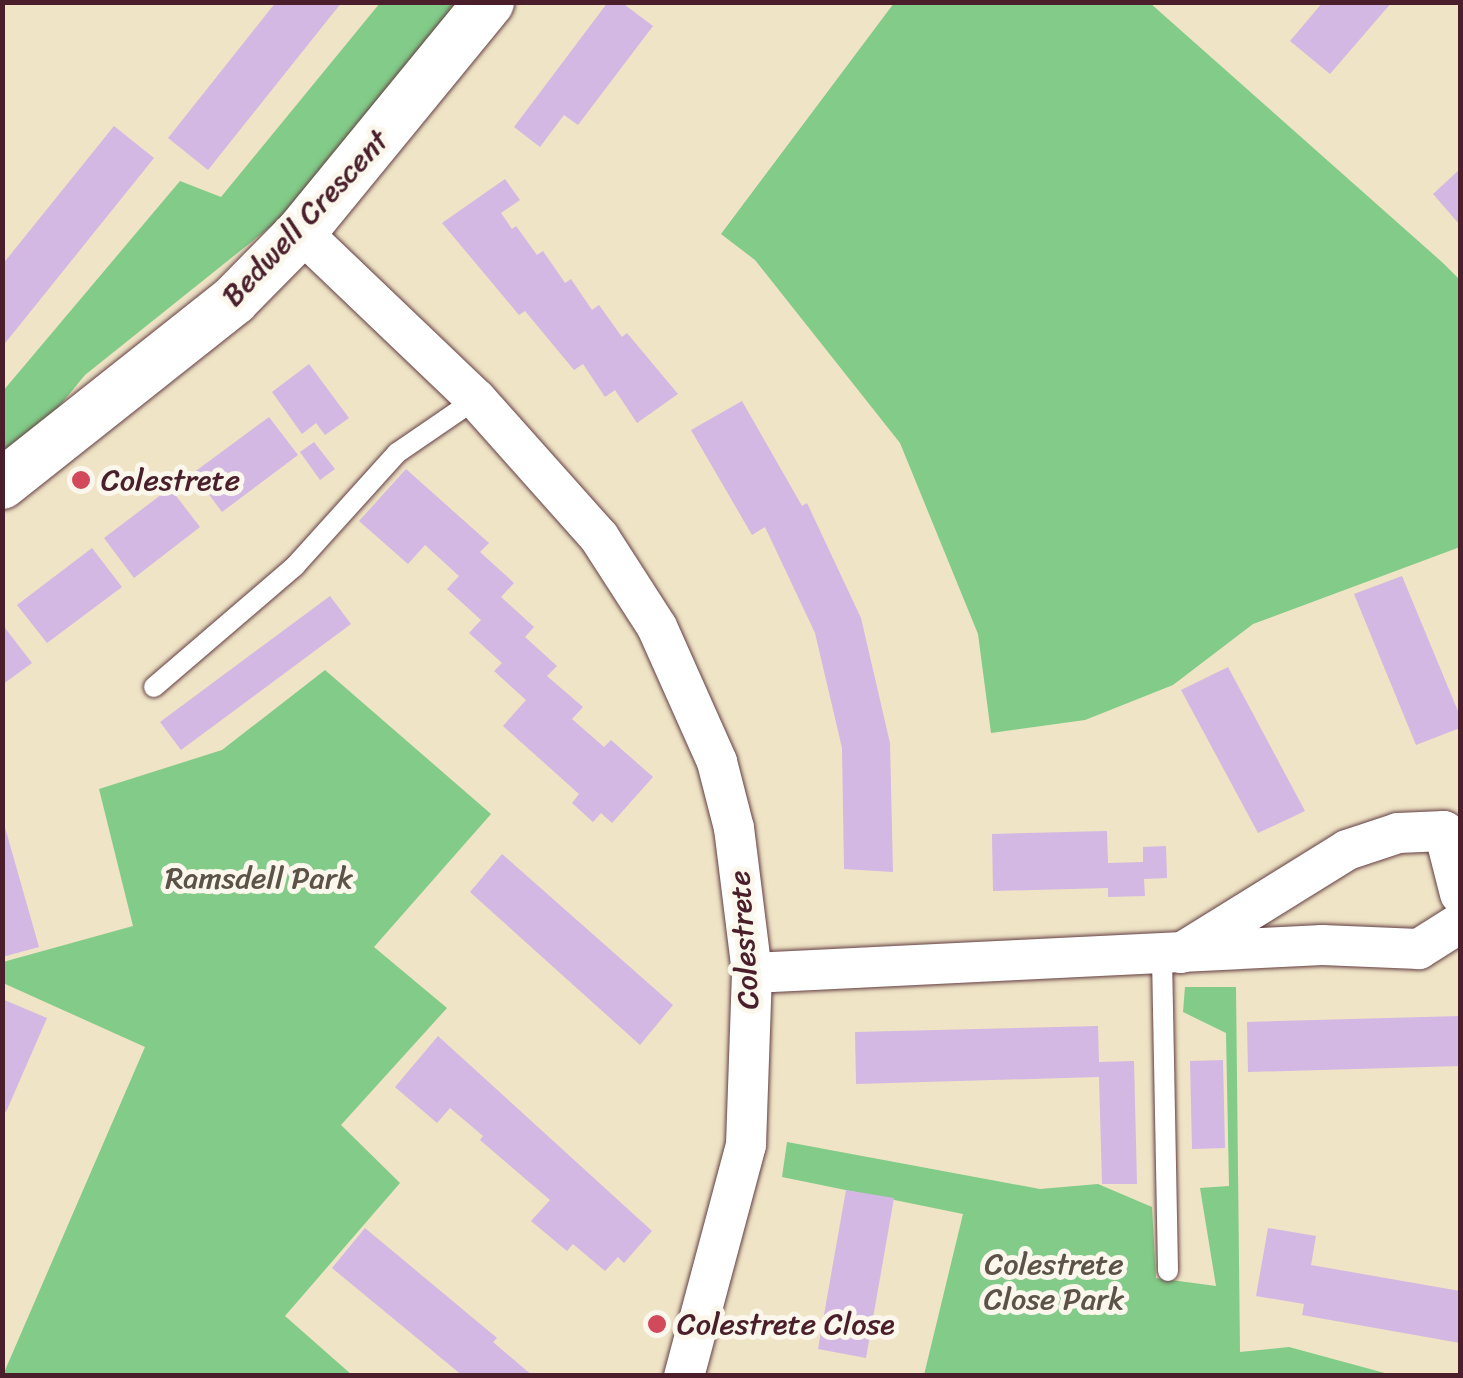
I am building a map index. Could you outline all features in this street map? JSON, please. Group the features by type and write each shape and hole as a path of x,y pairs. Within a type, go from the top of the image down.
{"street":[{"name":"Bedwell Crescent","path":"2,484 234,300 300,232 490,2"},
{"name":"Colestrete","path":"300,232 476,399 599,537 674,662 718,762 734,828 752,973 746,1145 684,1376"},
{"path":"1170,956 1347,850 1398,833 1444,832 1460,894"},
{"path":"752,973 1170,956 1322,945 1419,949 1460,923"}],"lane":[{"path":"154,687 295,566 397,453 476,399"},
{"path":"1168,1271 1170,956"}],"green space":[{"path":"380,3 460,3 285,215 85,375 38,432 3,457 3,391 180,181 221,197"},
{"path":"894,3 1150,3 1443,263 1460,280 1460,547 1253,624 1173,685 1085,720 991,733 978,634 900,443 755,260 721,234"},
{"name":"Ramsdell Park","path":"325,670 491,814 374,947 447,1008 341,1125 400,1183 285,1316 352,1375 3,1375 145,1047 3,983 3,962 133,926 99,789 222,750"},
{"name":"Colestrete Close Park","path":"1185,987 1236,987 1240,1352 1289,1347 1392,1375 924,1375 963,1214 782,1177 787,1142 1040,1189 1098,1184 1152,1207 1156,1278 1216,1286 1200,1188 1229,1186 1226,1033 1183,1012"}],"building":[{"path":"276,2 342,2 208,170 168,138"},
{"path":"608,2 621,2 653,26 578,125 564,115 540,147 514,127"},
{"path":"1323,2 1392,2 1330,74 1290,41"},
{"path":"114,126 154,158 2,347 2,265"},
{"path":"1460,169 1460,225 1433,194"},
{"path":"505,179 520,200 501,213 512,229 516,226 537,255 543,251 565,283 571,279 592,310 599,305 622,337 627,333 678,394 637,423 615,390 605,397 583,364 574,370 525,311 519,315 442,223"},
{"path":"309,364 349,418 325,435 316,423 302,434 272,392"},
{"path":"742,401 802,506 807,503 861,618 890,743 893,872 844,869 842,748 815,633 765,527 752,535 691,430"},
{"path":"269,417 298,455 222,512 193,473"},
{"path":"314,442 335,469 320,480 300,452"},
{"path":"406,469 489,543 480,552 514,583 501,597 534,627 525,637 557,666 547,676 583,707 572,719 604,747 611,740 653,777 612,823 601,813 593,822 572,803 579,794 503,726 526,700 494,671 502,663 469,633 481,620 447,589 459,576 425,545 408,564 359,521"},
{"path":"170,488 200,527 134,578 104,538"},
{"path":"92,548 122,587 47,643 17,605"},
{"path":"1402,576 1460,716 1460,728 1416,745 1354,594"},
{"path":"330,596 351,624 181,750 160,722"},
{"path":"2,624 32,663 2,685"},
{"path":"1228,667 1305,811 1258,833 1181,690"},
{"path":"2,817 39,947 2,957"},
{"path":"1107,831 1108,863 1143,862 1143,847 1166,846 1167,878 1144,879 1145,896 1108,897 1108,888 993,891 992,834"},
{"path":"502,854 673,1005 640,1045 470,892"},
{"path":"2,999 47,1018 6,1112 2,1110"},
{"path":"1460,1016 1460,1066 1248,1072 1247,1022"},
{"path":"1098,1026 1099,1062 1134,1061 1137,1184 1102,1184 1099,1077 856,1084 855,1032"},
{"path":"438,1036 652,1231 624,1263 618,1257 605,1271 573,1244 567,1251 531,1221 550,1200 480,1140 483,1136 450,1108 437,1123 395,1087"},
{"path":"1223,1060 1225,1148 1192,1149 1190,1061"},
{"path":"846,1190 894,1198 866,1358 818,1349"},
{"path":"365,1228 497,1338 493,1342 533,1376 463,1376 332,1268"},
{"path":"1268,1228 1316,1236 1311,1265 1460,1291 1460,1343 1302,1315 1304,1304 1256,1296"}],"place":[{"name":"Colestrete","path":"81,480"},
{"name":"Colestrete Close","path":"657,1324"}]}
